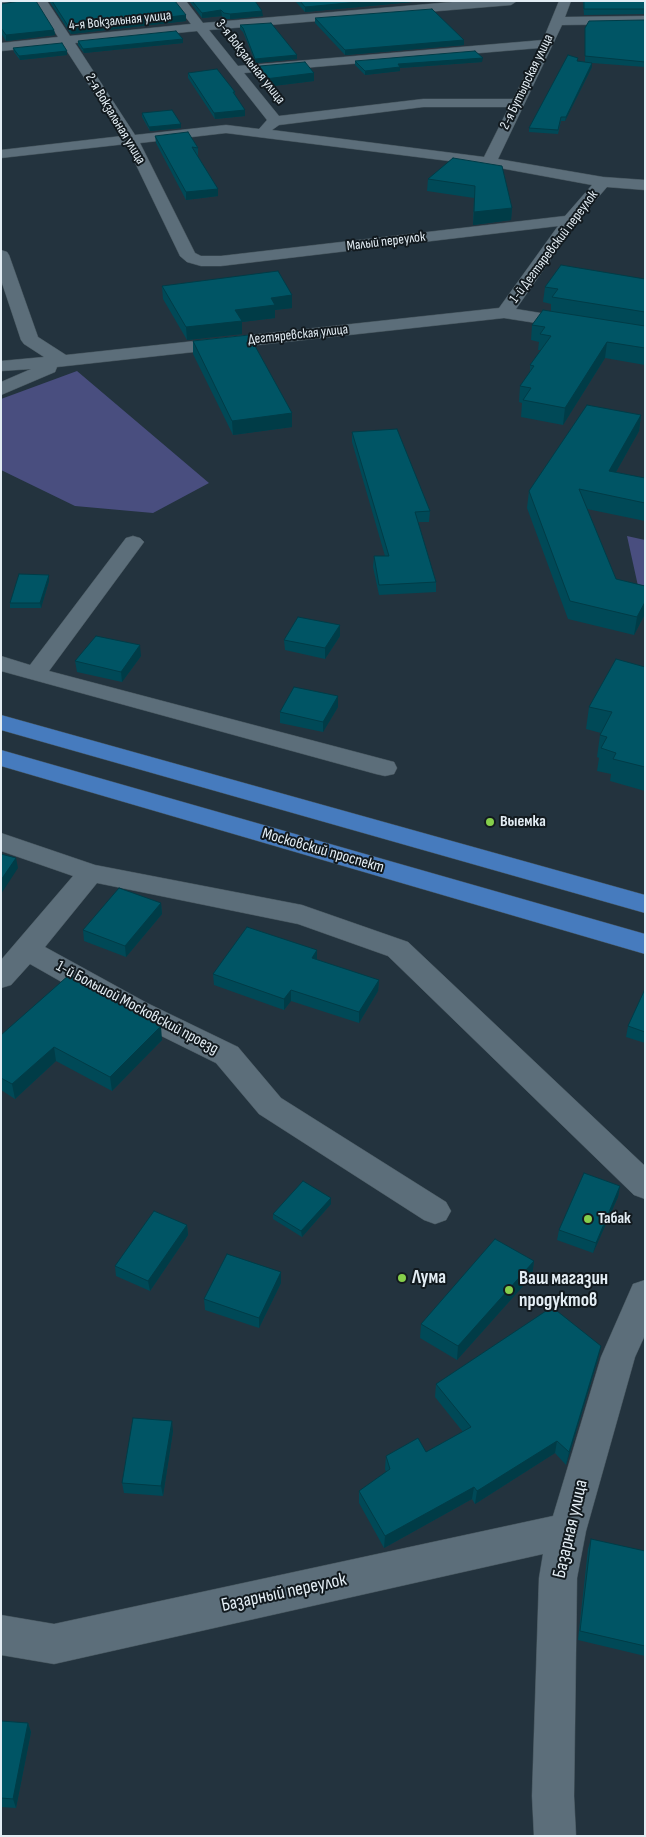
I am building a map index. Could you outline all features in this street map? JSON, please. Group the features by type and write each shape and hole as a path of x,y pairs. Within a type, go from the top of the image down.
{"main road":[{"path":"1,722 645,904"},
{"name":"Московский проспект","path":"1,758 645,944"}],"street":[{"path":"1,3 20,1"},
{"name":"2-я Вокзальная улица","path":"42,1 130,138 188,256 201,261"},
{"name":"3-я Вокзальная улица","path":"179,1 275,121"},
{"name":"4-я Вокзальная улица","path":"1,47 201,27 511,1"},
{"name":"2-я Бутырская улица","path":"489,162 548,43 565,1"},
{"path":"556,21 645,20"},
{"path":"236,70 548,43"},
{"path":"261,132 275,121 423,103 517,103"},
{"path":"1,154 130,138 226,129 489,162 603,182 644,183"},
{"name":"1-й Дегтяревский переулок","path":"504,313 570,220 603,182"},
{"name":"Малый переулок","path":"201,261 221,261 570,220"},
{"path":"1,255 30,340 64,361"},
{"name":"Дегтяревская улица","path":"1,366 64,361 504,313 645,335"},
{"path":"1,389 64,361"},
{"path":"35,674 133,542"},
{"path":"1,663 35,674 385,768"},
{"path":"1,842 90,874 302,915 398,949 645,1186"},
{"path":"1,978 27,950 90,874"},
{"name":"1-й Большой Московский проезд","path":"27,950 137,1011 227,1055 270,1106 434,1211"},
{"name":"Базарная улица","path":"556,1836 553,1796 558,1578 566,1531 618,1357 644,1296"},
{"name":"Базарный переулок","path":"1,1636 54,1644 566,1531"}],"shaded area":[{"path":"77,371 209,483 153,513 75,506 1,470 1,399"},
{"path":"627,536 645,540 645,588 638,586"}],"building":[{"path":"36,1 54,30 6,35 1,28 1,4"},
{"path":"52,1 175,1 186,15 70,29"},
{"path":"192,1 255,1 262,11 230,14 224,13 221,10 202,13"},
{"path":"300,1 369,1 305,7"},
{"path":"584,1 645,1 645,9 584,9"},
{"path":"432,9 464,40 345,50 315,18"},
{"path":"645,20 645,62 585,56 585,28 589,21"},
{"path":"271,23 297,55 255,59 243,28 240,25"},
{"path":"176,31 183,39 83,49 78,41"},
{"path":"62,43 67,51 19,56 13,48"},
{"path":"475,51 483,58 398,64 400,67 365,71 355,61"},
{"path":"568,55 578,58 577,61 592,63 566,117 561,117 558,130 529,128"},
{"path":"305,62 314,73 265,79 260,66"},
{"path":"217,69 235,92 233,92 245,110 214,113 188,73"},
{"path":"172,110 181,124 149,127 142,113"},
{"path":"188,132 198,148 192,147 218,189 186,192 155,136"},
{"path":"453,158 502,166 512,208 474,212 475,186 428,179"},
{"path":"561,265 645,279 645,312 552,297 558,289 545,287"},
{"path":"278,271 292,295 271,298 275,305 235,310 242,321 186,327 162,286"},
{"path":"543,310 645,326 645,348 607,342 565,408 523,400 531,388 520,386 534,366 530,365 551,336 540,334 545,327 532,325"},
{"path":"249,335 292,413 232,421 193,341"},
{"path":"587,405 641,415 609,471 645,478 645,503 579,489 616,579 645,586 645,602 637,617 570,601 529,491"},
{"path":"397,429 430,511 415,512 436,582 379,585 374,556 389,556 352,432"},
{"path":"19,574 49,575 40,603 10,603"},
{"path":"298,617 340,625 325,648 284,640"},
{"path":"96,636 140,645 121,672 75,661"},
{"path":"616,659 645,667 645,767 613,759 616,753 601,748 607,737 600,735 612,712 589,707"},
{"path":"294,687 338,696 323,722 280,712"},
{"path":"1,854 16,858 1,880"},
{"path":"119,888 161,903 125,946 83,930"},
{"path":"247,927 317,950 312,958 379,980 359,1012 291,990 284,999 213,974"},
{"path":"69,975 161,1026 110,1077 54,1047 12,1084 1,1078 1,1035"},
{"path":"645,989 645,1032 628,1026"},
{"name":"Табак","path":"584,1173 620,1186 596,1243 559,1230"},
{"path":"303,1181 331,1198 301,1231 273,1214"},
{"path":"154,1211 187,1225 148,1281 115,1266"},
{"path":"495,1239 534,1261 458,1346 421,1324"},
{"path":"227,1254 281,1272 259,1318 204,1299"},
{"path":"552,1307 601,1346 569,1452 557,1441 477,1491 474,1487 385,1536 359,1491 390,1469 386,1456 418,1438 426,1452 471,1427 436,1384"},
{"path":"133,1418 172,1421 161,1486 122,1483"},
{"path":"591,1539 645,1551 645,1646 580,1631"},
{"path":"1,1721 28,1723 13,1799 1,1798"}],"place":[{"name":"Выемка","path":"490,822"},
{"name":"Табак","path":"588,1219"},
{"name":"Лума","path":"402,1278"},
{"name":"Ваш магазин продуктов","path":"509,1290"}]}
